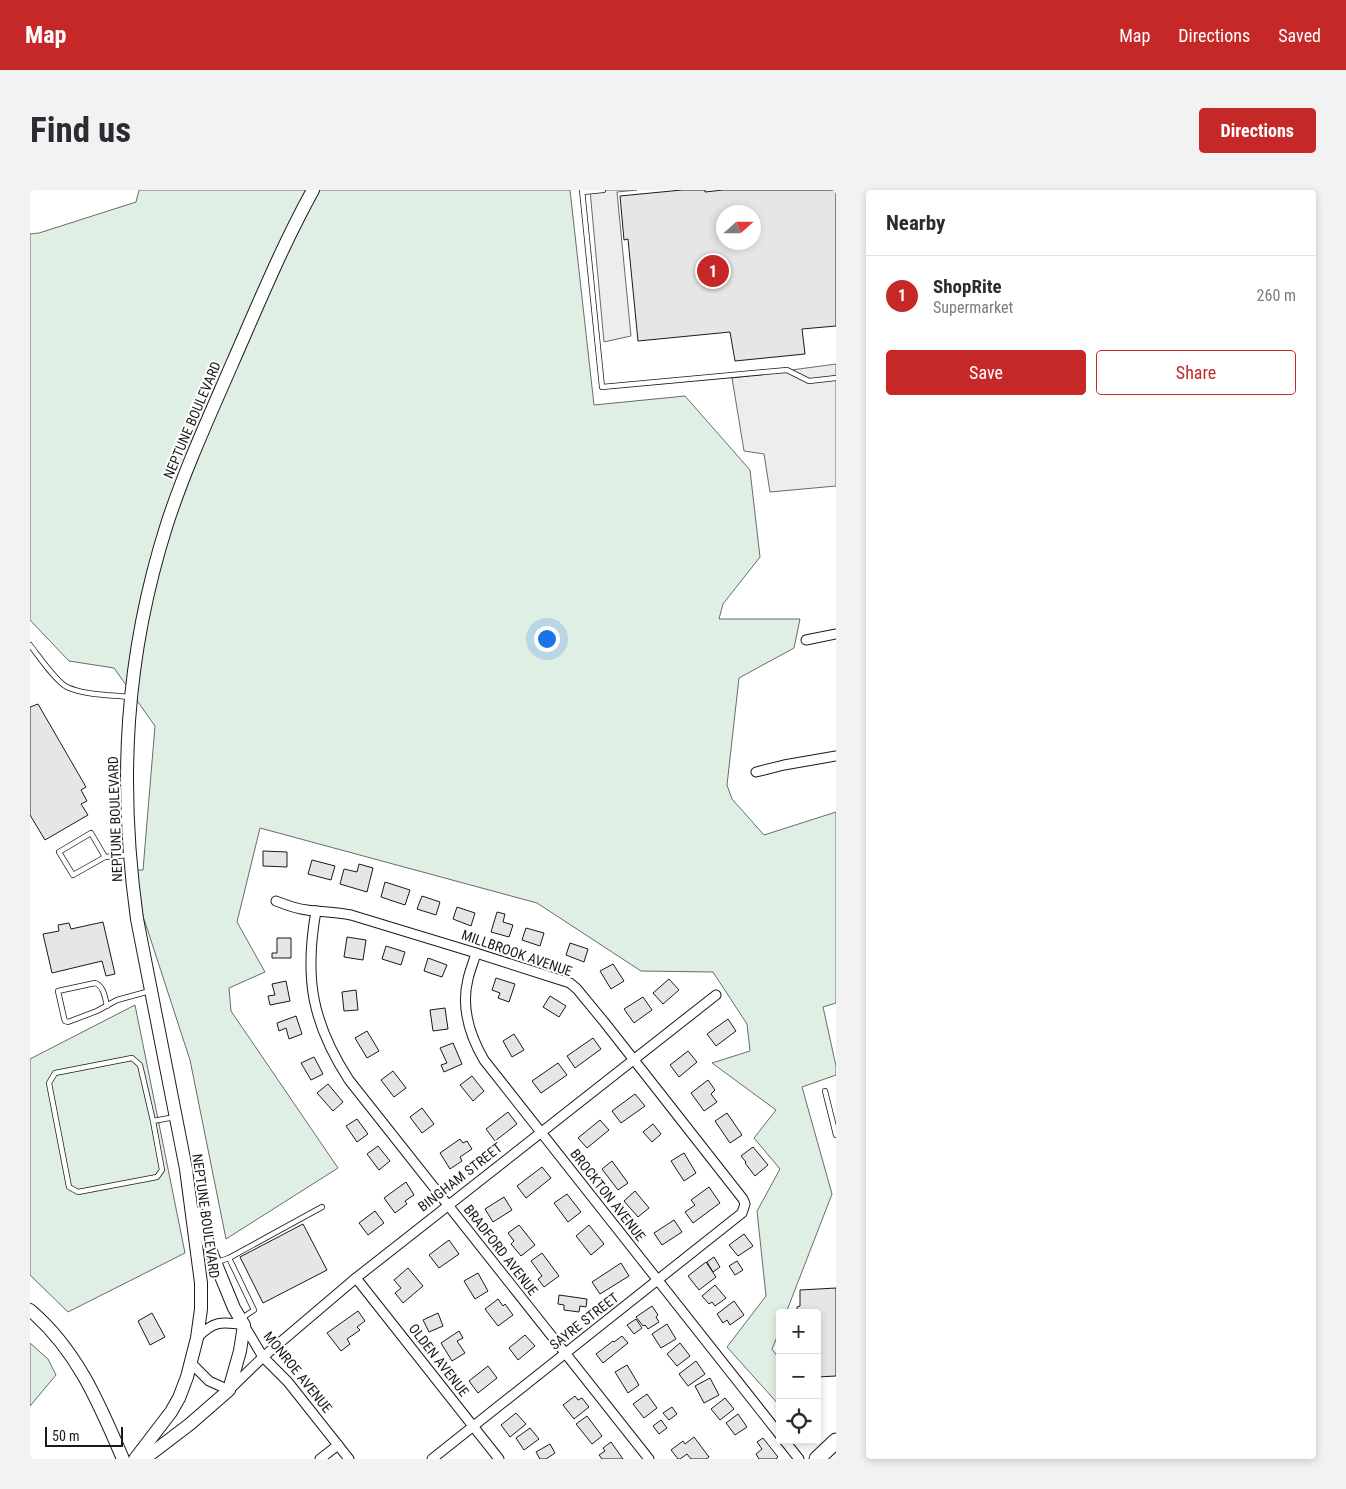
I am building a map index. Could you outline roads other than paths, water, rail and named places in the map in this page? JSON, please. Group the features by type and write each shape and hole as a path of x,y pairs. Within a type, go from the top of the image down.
{"main road":[{"path":"817,1459 836,1441"}],"street":[{"name":"NEPTUNE BOULEVARD","path":"135,1459 179,1398 192,1363 201,1308 201,1283 189,1188 137,919 130,855 126,802 126,769 131,697 137,650 160,550 180,488 279,257 313,190"},
{"path":"806,640 836,634"},
{"path":"756,772 836,756"},
{"name":"MILLBROOK AVENUE","path":"276,901 291,907 351,915 476,952 570,983 577,989 743,1199"},
{"name":"BRADFORD AVENUE","path":"316,911 310,954 311,980 317,1014 327,1043 338,1062 349,1080 649,1459"},
{"name":"BROCKTON AVENUE","path":"476,952 466,991 467,1015 472,1035 484,1060 776,1430"},
{"name":"BINGHAM STREET","path":"144,1459 190,1424 263,1357 356,1278 716,995"},
{"name":"MONROE AVENUE","path":"189,1188 234,1308 242,1322 263,1357 288,1382 349,1459"},
{"name":"SAYRE STREET","path":"432,1459 742,1213 745,1204 743,1199"},
{"name":"OLDEN AVENUE","path":"356,1278 499,1459"},
{"path":"30,1310 52,1330 82,1373 123,1459"},
{"path":"192,1363 208,1381 229,1390 240,1350 242,1322 220,1322 210,1326 197,1338"},
{"path":"787,1444 799,1459"},
{"path":"320,1459 338,1445"}],"lane":[{"path":"603,190 582,191 602,387 787,370 809,381 836,378"},
{"path":"30,645 65,686 88,692 131,697"},
{"path":"105,857 91,833 59,852 73,875 105,857 130,855"},
{"path":"107,1006 102,989 98,984 58,991 65,1021 68,1022 79,1019 107,1006 118,1000 151,990"},
{"path":"132,1058 140,1065 152,1121 162,1170 157,1177 78,1192 70,1187 49,1083 55,1073 132,1058"},
{"path":"825,1091 836,1135"},
{"path":"152,1121 176,1117"},
{"path":"216,1262 229,1258 322,1207"},
{"path":"229,1258 254,1310 242,1322"}],"place":[{"name":"ShopRite","path":"713,271"}]}
